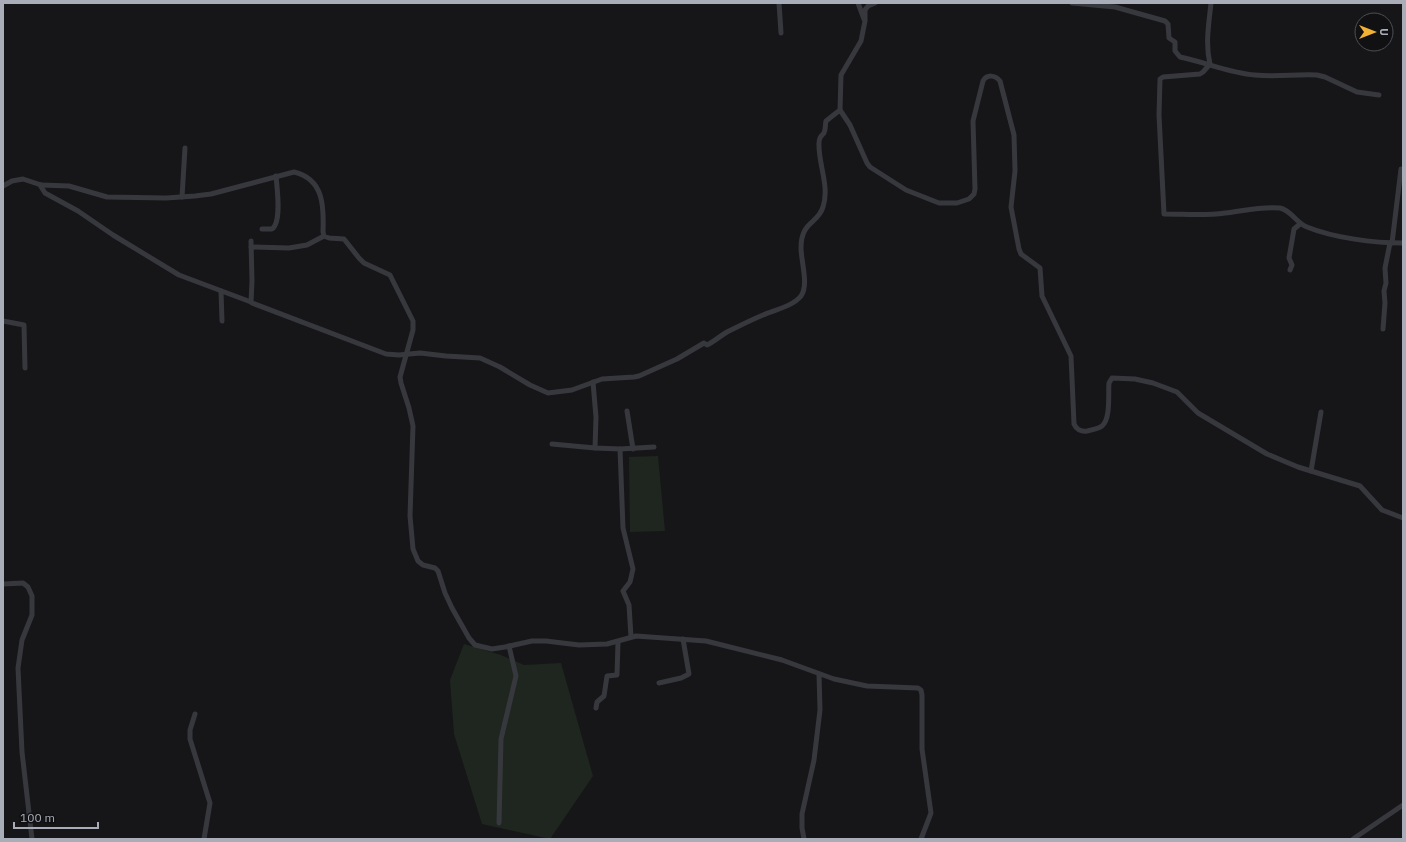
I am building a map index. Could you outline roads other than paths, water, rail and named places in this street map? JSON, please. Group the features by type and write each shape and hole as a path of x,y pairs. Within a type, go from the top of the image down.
{"street":[{"path":"779,3 781,33"},
{"path":"858,3 865,21"},
{"path":"875,3 868,6 865,10 865,21 861,40 841,75 840,110 850,125 870,167 906,190 939,203 961,202 969,199 975,192 973,124 983,81 988,76 994,76 999,79 1002,84 1014,135 1015,171 1011,207 1019,249 1022,254 1041,269 1042,296 1071,356 1075,426 1084,431 1103,425 1107,418 1110,381 1112,378 1134,379 1153,383 1178,392 1196,411 1204,417 1271,456 1311,471 1362,487 1382,510 1403,518"},
{"path":"1072,3 1115,7 1165,21 1168,24 1169,38 1175,42 1175,51 1180,57 1253,75 1317,75 1325,77 1357,92 1379,95"},
{"path":"1210,64 1208,54 1208,28 1211,3"},
{"path":"1210,64 1200,74 1163,77 1160,79 1159,115 1164,214 1223,214 1267,208 1279,208 1289,212 1300,224 1313,229 1352,239 1374,242 1403,243"},
{"path":"40,185 45,193 78,211 114,236 179,275 386,354 420,353 480,358 548,393 572,390 602,379 634,378 686,354 699,346 704,344 707,345 715,341 726,332 794,302 801,296 804,292 801,248 803,233 807,226 818,216 824,206 825,185 818,141 824,132 826,121 840,110"},
{"path":"182,197 184,148"},
{"path":"1384,329 1384,291 1386,283 1385,268 1391,243 1401,169"},
{"path":"3,186 18,179 23,179 40,185 69,186 107,197 182,197 211,194 294,172 302,174 312,180 317,186 322,202 324,236"},
{"path":"262,229 272,229 277,224 278,203 276,176"},
{"path":"1290,270 1292,265 1289,258 1294,229 1300,224"},
{"path":"251,302 251,244 289,248 307,245 324,236 329,238 344,239 364,263 390,275 414,325 400,377 413,426 410,516 412,538 416,556 418,561 423,565 436,568 438,571 445,593 452,608 469,638 475,645 492,649 532,641 546,641 579,646 618,642 636,636 658,636 706,641 754,652 782,660 834,679 867,686 918,688 921,690 923,704 922,749 931,813 922,839"},
{"path":"221,291 222,321"},
{"path":"3,321 24,325 24,368"},
{"path":"593,382 596,417 595,448"},
{"path":"627,411 633,449"},
{"path":"1311,471 1320,412"},
{"path":"552,444 620,449 654,447"},
{"path":"620,449 623,528 633,570 630,582 623,591 629,605 631,637"},
{"path":"3,584 23,583 28,587 32,596 32,615 22,640 18,668 22,752 32,839"},
{"path":"659,683 689,674 683,639"},
{"path":"596,708 597,702 604,696 607,676 617,675 618,642"},
{"path":"499,823 501,739 516,676 509,646"},
{"path":"804,839 802,814 814,760 820,710 819,674"},
{"path":"195,714 190,730 190,739 210,803 204,839"},
{"path":"1354,839 1403,805"}]}
